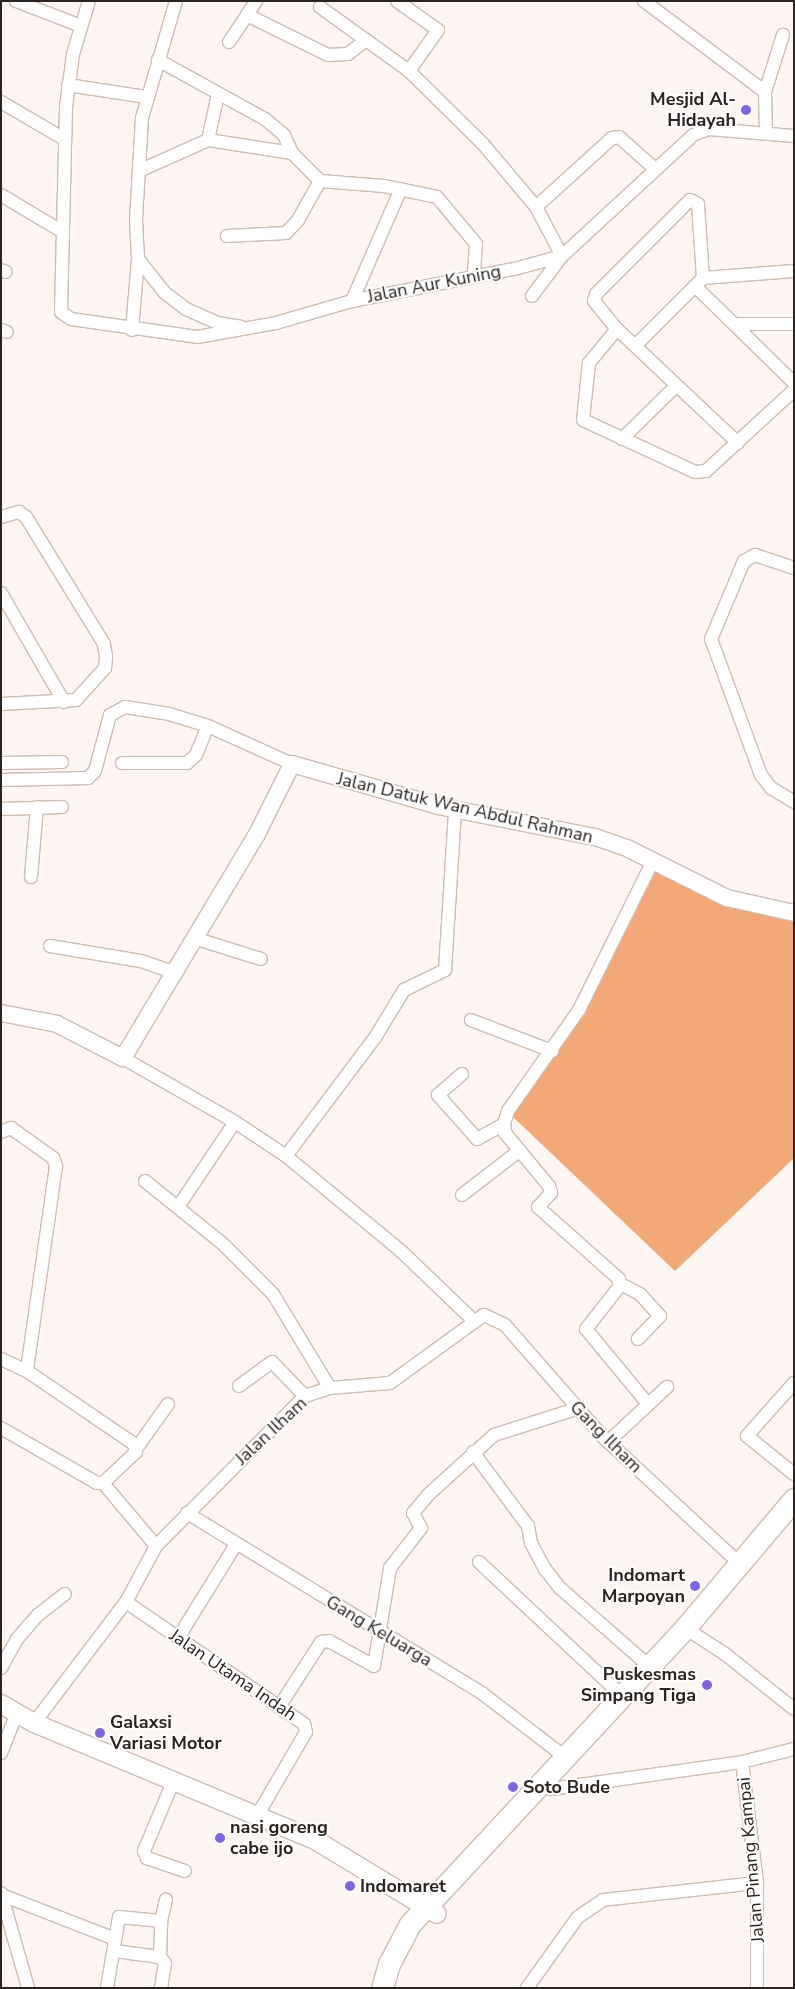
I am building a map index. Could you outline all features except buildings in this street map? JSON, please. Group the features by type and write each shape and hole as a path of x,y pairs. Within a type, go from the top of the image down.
{"highway":[{"path":"547,1786 565,1757 621,1695 649,1666 689,1631 794,1499"},
{"path":"382,1988 402,1935 432,1910 794,1520"},
{"path":"394,1988 417,1937 432,1910"}],"main road":[{"path":"1,1704 34,1723 173,1782 258,1814 317,1842 432,1910"}],"street":[{"path":"16,1 81,26"},
{"path":"63,232 64,139 68,85 81,26 89,1"},
{"path":"132,330 138,259 136,220 146,97 176,1"},
{"path":"229,42 256,1"},
{"path":"398,1 438,30 409,71"},
{"path":"644,1 765,92"},
{"path":"320,7 409,71 483,144 536,207 562,256"},
{"path":"247,15 328,55 348,54 366,40"},
{"path":"766,132 765,92 783,35"},
{"path":"158,60 199,79 218,94 265,119 284,135 292,153 320,181 401,189 437,197 473,237 477,250 474,275"},
{"path":"68,85 146,97"},
{"path":"208,140 218,94"},
{"path":"1,102 64,139"},
{"path":"532,296 562,256 654,168 682,143 700,132 766,132 794,136"},
{"path":"536,207 612,138 619,138 654,168"},
{"path":"141,170 208,140 292,153"},
{"path":"227,236 286,233 298,220 320,181"},
{"path":"352,301 401,189"},
{"path":"1,195 63,232"},
{"path":"738,443 676,386 637,344 617,329 594,297 690,200 698,204 699,282 734,324 794,383"},
{"name":"Jalan Aur Kuning","path":"63,232 61,312 71,319 180,338 248,328 352,301 562,256"},
{"path":"138,259 165,293 186,309 217,323 248,328"},
{"path":"637,344 699,282 794,271"},
{"path":"734,324 794,324"},
{"path":"617,329 589,363 582,418 587,424 699,473 738,443 794,390"},
{"path":"622,438 676,386"},
{"path":"1,517 19,512 26,517 104,644 105,668 76,700 1,704"},
{"path":"794,568 755,554 744,561 711,639 761,775 771,788 794,802"},
{"path":"1,593 64,702"},
{"path":"1,780 88,778 95,771 107,722 116,708 169,714 208,726 292,764 256,836 194,938 176,973 123,1058"},
{"path":"122,763 187,763 196,755 208,726"},
{"path":"1,763 62,762"},
{"name":"Jalan Datuk Wan Abdul Rahman","path":"292,764 455,810 595,837 653,861 727,898 794,913"},
{"path":"1,809 62,806"},
{"path":"31,877 37,807"},
{"path":"286,1156 376,1036 404,990 445,970 455,810"},
{"path":"638,1339 660,1316 640,1294 619,1283 538,1207 551,1193 549,1186 505,1133 504,1124 508,1111 552,1051 578,1010 653,861"},
{"path":"194,938 261,959"},
{"path":"50,946 141,961 176,973"},
{"path":"1,1013 57,1024 123,1058 235,1122 286,1156 401,1251 473,1320"},
{"path":"471,1020 552,1051"},
{"path":"462,1074 438,1095 477,1139 504,1124"},
{"path":"178,1207 235,1122"},
{"path":"1,1132 11,1128 53,1158 56,1166 27,1371"},
{"path":"462,1195 519,1151"},
{"path":"145,1181 223,1244 272,1294 330,1388"},
{"path":"619,1283 586,1329 648,1404"},
{"name":"Gang Ilham","path":"473,1320 490,1315 505,1325 576,1409 608,1442 741,1565"},
{"name":"Jalan Ilham","path":"34,1723 126,1602 156,1546 305,1396 330,1388 390,1383 451,1340 473,1320"},
{"path":"1,1358 27,1371 136,1448"},
{"path":"239,1386 272,1362 305,1396"},
{"path":"794,1383 747,1436 794,1474"},
{"path":"608,1442 667,1387"},
{"path":"103,1483 135,1456 136,1448 168,1404"},
{"path":"279,1707 321,1642 333,1643 373,1667 382,1635 390,1568 421,1528 413,1513 473,1452 494,1435 523,1424 576,1409"},
{"path":"1,1428 103,1483 156,1546"},
{"path":"473,1452 528,1526 545,1569 560,1588 649,1666"},
{"name":"Gang Keluarga","path":"187,1513 235,1546 483,1694 565,1757"},
{"path":"178,1638 235,1546"},
{"path":"479,1562 621,1695"},
{"path":"1,1668 17,1639 38,1615 64,1594"},
{"name":"Jalan Utama Indah","path":"126,1602 304,1724 306,1732 258,1814"},
{"path":"689,1631 725,1654 794,1709"},
{"path":"1,1753 17,1713"},
{"path":"547,1786 742,1762 794,1749"},
{"name":"Jalan Pinang Kampai","path":"742,1762 757,1883 757,1988"},
{"path":"173,1782 144,1851 147,1858 185,1871"},
{"path":"527,1988 578,1917 603,1900 757,1883"},
{"path":"2,1894 115,1945 160,1957 165,1963 161,1988"},
{"path":"2,1894 28,1988"},
{"path":"160,1957 161,1921 166,1900"},
{"path":"107,1988 118,1918 124,1915 161,1921"}],"shaded area":[{"path":"655,870 794,920 794,1158 675,1271 512,1116"}],"place":[{"name":"Mesjid Al- Hidayah","path":"746,110"},
{"name":"Indomart Marpoyan","path":"695,1586"},
{"name":"Puskesmas Simpang Tiga","path":"707,1685"},
{"name":"Galaxsi Variasi Motor","path":"100,1733"},
{"name":"Soto Bude","path":"513,1787"},
{"name":"nasi goreng cabe ijo","path":"220,1838"},
{"name":"Indomaret","path":"350,1886"}]}
